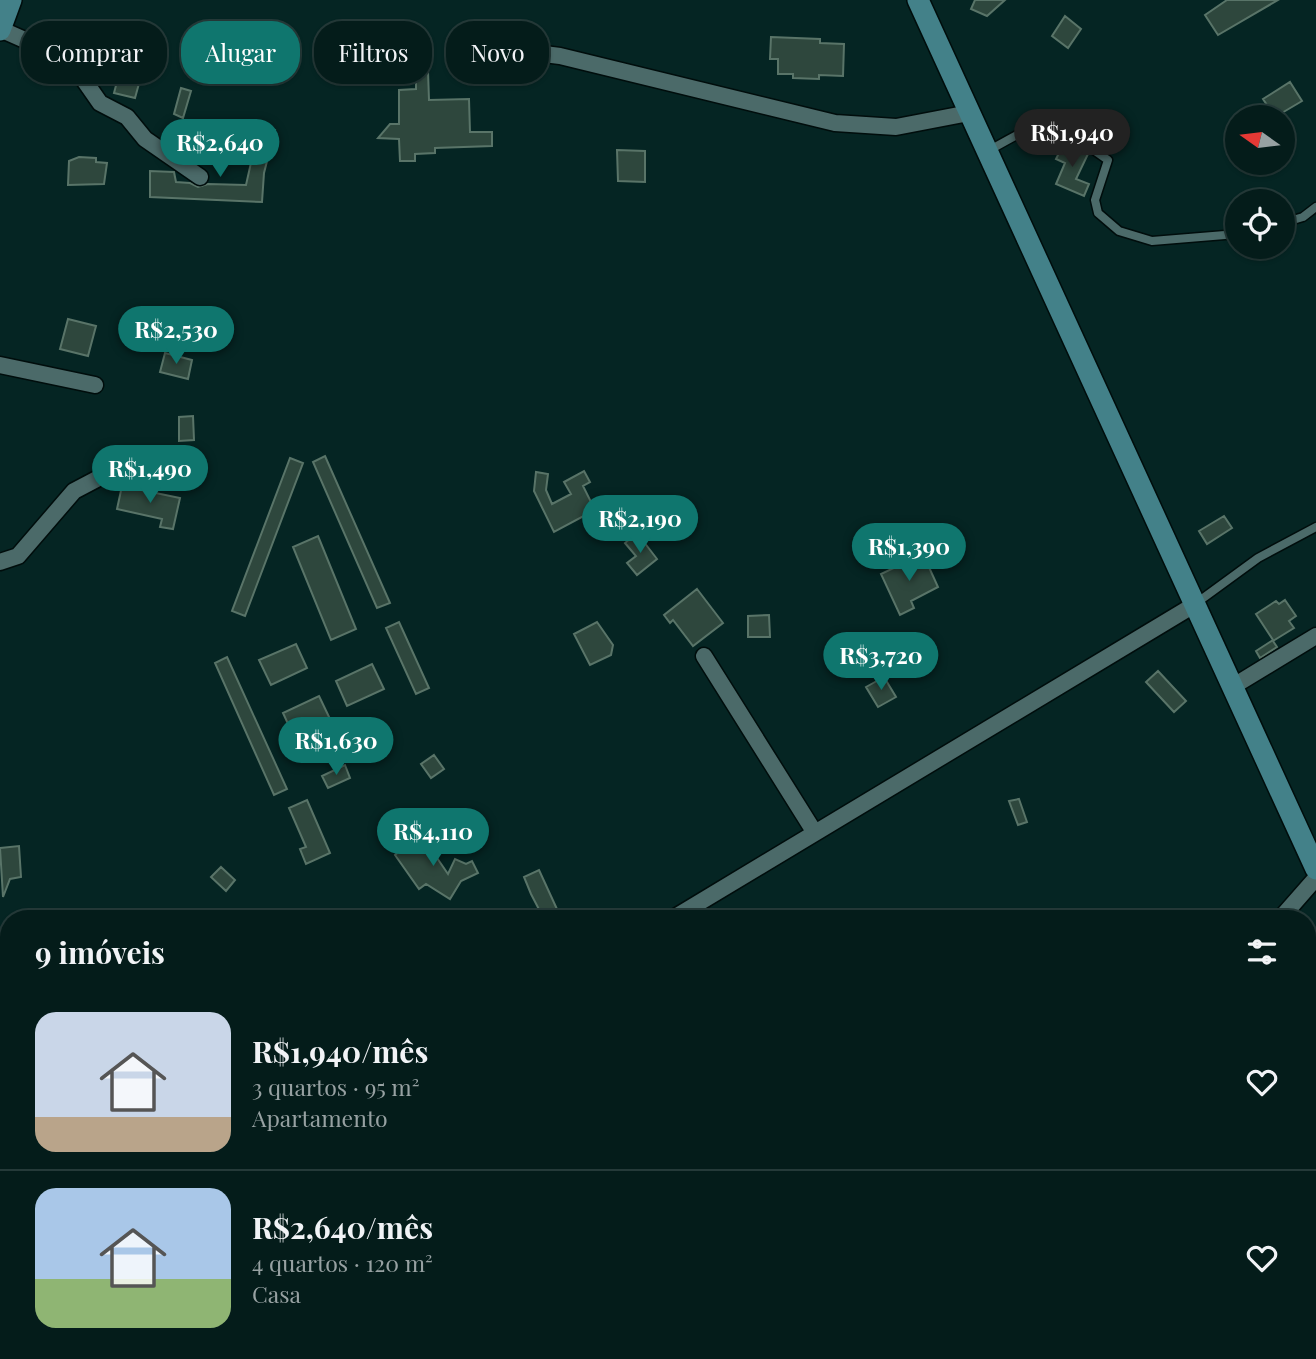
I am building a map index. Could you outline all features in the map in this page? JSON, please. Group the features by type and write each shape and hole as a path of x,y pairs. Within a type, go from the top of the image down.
{"street":[{"path":"11,0 0,29 70,61 100,103 127,117 145,139 200,177"},
{"path":"918,0 1316,869"},
{"path":"549,55 835,124 897,127 969,113"},
{"path":"0,365 95,385"},
{"path":"0,562 18,556 74,491 112,471"},
{"path":"687,910 1194,605"},
{"path":"1232,687 1316,636"},
{"path":"704,656 815,833"},
{"path":"1288,910 1316,878"}],"lane":[{"path":"987,151 1031,127 1046,123 1058,125 1108,160 1095,200 1098,213 1119,231 1152,240 1225,235"},
{"path":"1295,219 1316,207"},
{"path":"1194,605 1258,558 1316,527"}],"building":[{"path":"975,0 1005,0 987,16 971,9"},
{"path":"1227,0 1278,0 1218,35 1205,15"},
{"path":"1065,16 1081,29 1068,48 1052,36"},
{"path":"771,37 820,39 820,43 844,44 843,76 819,75 819,79 793,78 793,74 778,74 778,59 770,59"},
{"path":"1290,82 1302,101 1295,105 1267,105 1263,99"},
{"path":"116,84 139,84 135,98 114,93"},
{"path":"416,84 428,84 429,100 469,99 470,132 492,132 492,146 435,148 435,153 415,154 415,161 400,161 399,139 378,138 390,124 399,124 399,90 416,89"},
{"path":"181,88 191,91 183,118 174,114"},
{"path":"259,127 275,130 264,173 262,202 150,197 150,171 174,172 176,182 190,183 198,187 208,184 246,185"},
{"path":"1065,141 1088,154 1076,179 1089,184 1084,196 1056,184 1065,163 1056,159"},
{"path":"617,150 645,151 645,182 618,181"},
{"path":"79,157 96,158 96,162 107,163 104,184 68,185 69,161"},
{"path":"68,319 96,326 88,356 60,349"},
{"path":"165,353 192,360 188,379 160,372"},
{"path":"193,416 194,440 179,441 179,417"},
{"path":"325,456 390,603 377,608 313,462"},
{"path":"290,458 303,463 245,616 232,611"},
{"path":"584,471 590,482 583,486 595,510 554,532 534,491 536,472 548,474 546,490 552,504 571,494 564,482"},
{"path":"122,486 180,498 173,529 160,527 162,519 117,509"},
{"path":"1224,516 1232,528 1207,544 1199,531"},
{"path":"637,533 657,559 637,575 627,563 636,556 625,543"},
{"path":"318,536 356,629 331,640 293,547"},
{"path":"923,554 938,587 911,601 914,608 900,615 881,574"},
{"path":"697,589 723,623 693,646 673,620 670,623 664,615"},
{"path":"1285,600 1296,616 1289,621 1294,628 1273,641 1277,647 1260,658 1256,651 1273,640 1256,614 1276,601 1279,604"},
{"path":"769,615 770,637 748,637 748,616"},
{"path":"399,622 429,688 416,694 386,628"},
{"path":"597,622 613,645 611,655 590,665 574,634"},
{"path":"296,644 307,668 271,685 259,660"},
{"path":"227,657 287,789 274,795 215,663"},
{"path":"372,664 384,689 347,706 336,681"},
{"path":"1158,671 1186,701 1174,712 1146,682"},
{"path":"884,677 896,697 878,707 866,687"},
{"path":"319,696 331,721 294,737 283,713"},
{"path":"434,755 444,769 431,778 421,764"},
{"path":"345,765 350,778 328,788 322,776"},
{"path":"1019,799 1027,822 1018,825 1009,801"},
{"path":"307,800 330,853 306,864 300,849 306,847 289,808"},
{"path":"420,833 448,874 455,859 466,864 472,861 478,873 461,881 450,899 426,884 419,889 395,855"},
{"path":"19,846 21,877 10,879 3,897 0,848"},
{"path":"221,867 235,880 226,891 211,877"},
{"path":"539,870 557,910 539,910 524,877"}]}
